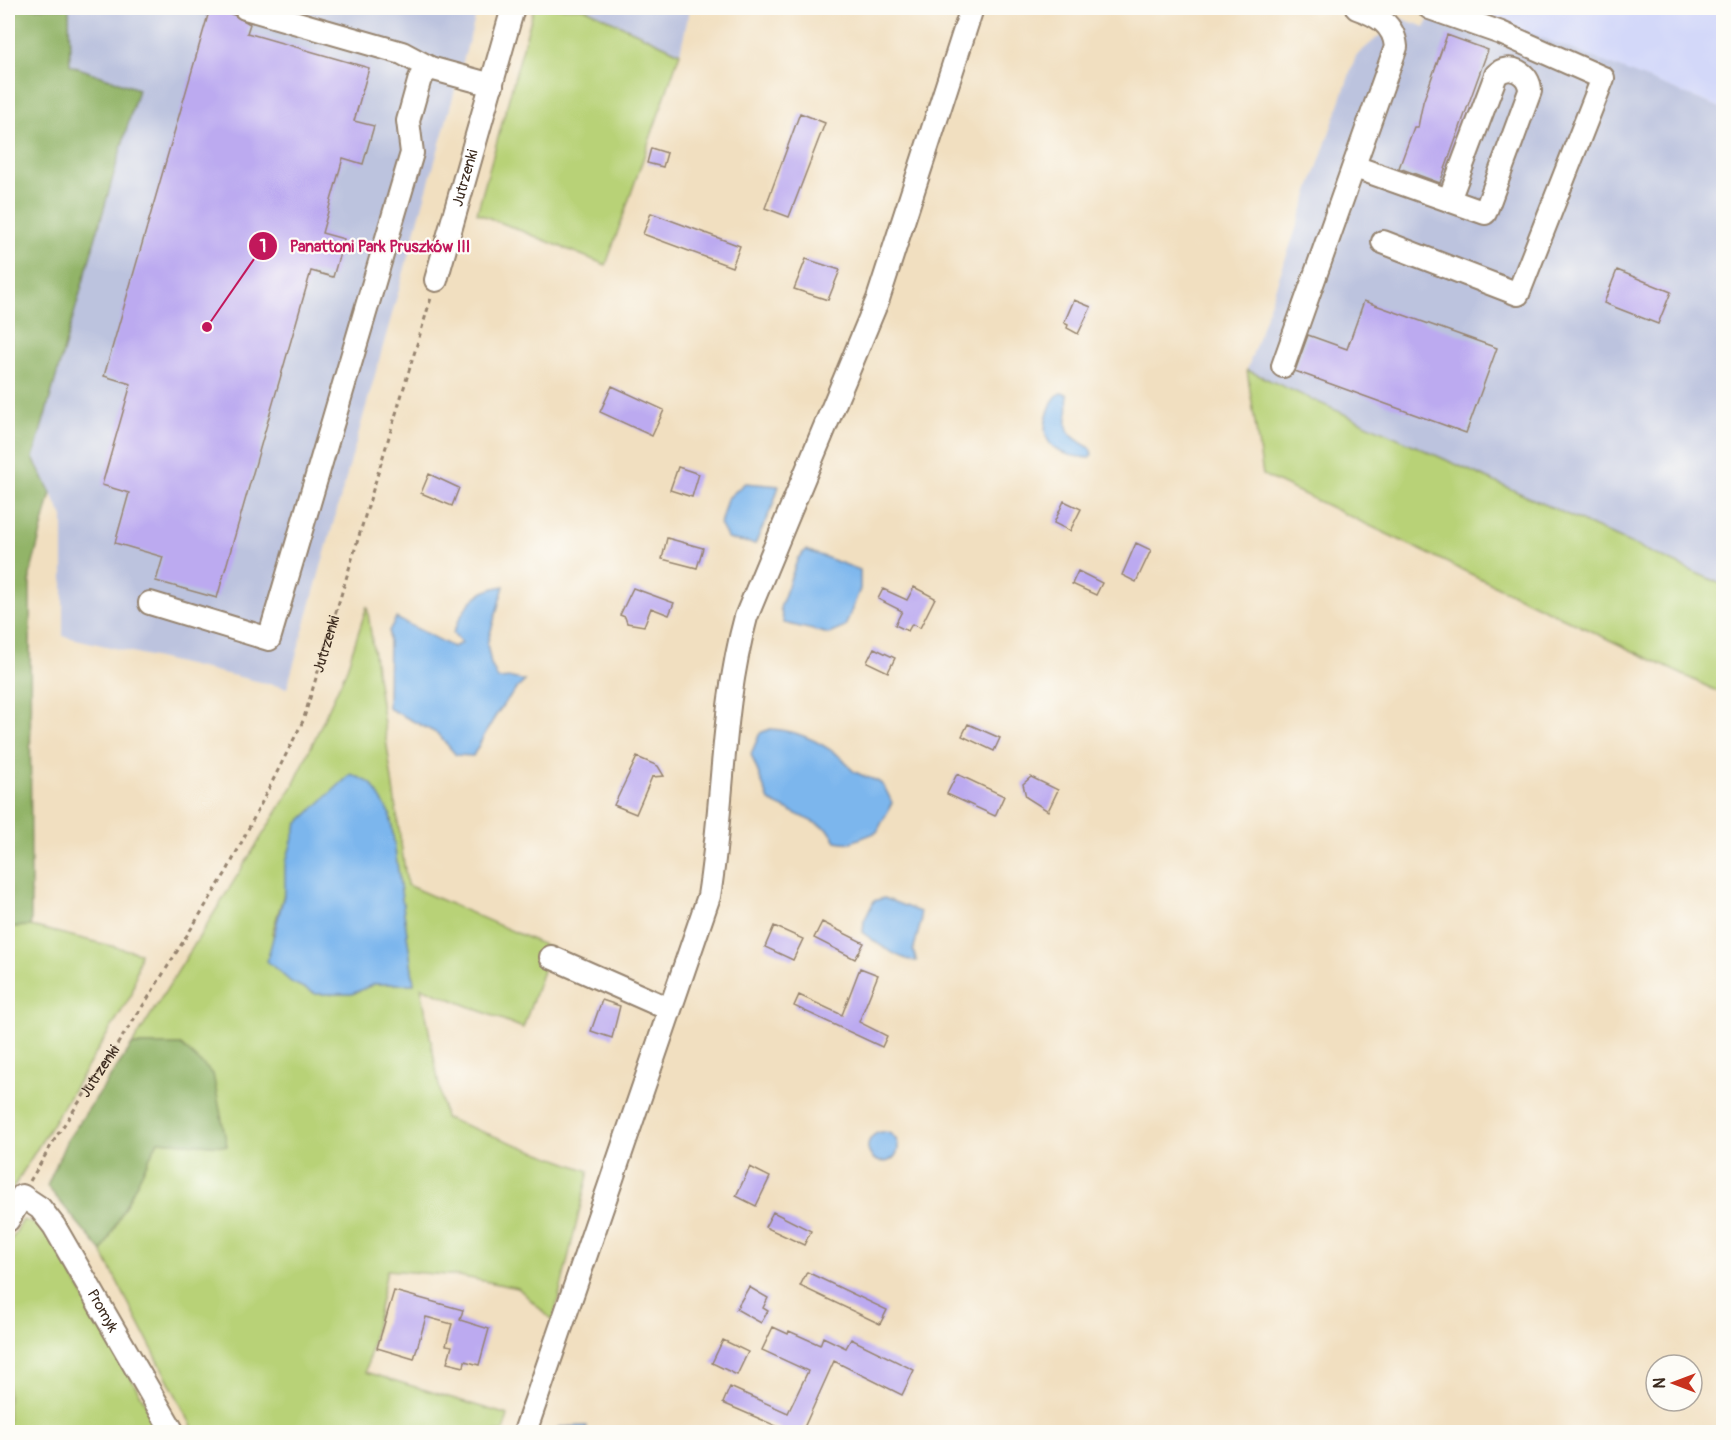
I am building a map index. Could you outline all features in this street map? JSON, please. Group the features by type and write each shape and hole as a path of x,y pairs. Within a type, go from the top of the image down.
{"street":[{"path":"245,8 402,53 430,68 492,85"},
{"name":"Jutrzenki","path":"436,280 513,8"},
{"path":"525,1432 709,896 716,853 734,661 746,617 878,299 972,8"},
{"path":"1363,10 1395,8"},
{"path":"1383,242 1518,294 1603,78 1501,33 1430,8"},
{"path":"1283,366 1396,47 1390,27 1363,10"},
{"path":"150,603 269,639 412,153 408,121 420,78 430,68"},
{"path":"1355,167 1485,213 1530,91 1530,82 1524,75 1511,69 1501,70 1496,75 1449,200"},
{"path":"551,957 669,1009"},
{"path":"8,1220 22,1196"},
{"name":"Promyk","path":"22,1196 40,1208 54,1226 173,1432"}],"path":[{"name":"Jutrzenki","path":"22,1196 57,1134 148,998 227,871 303,721 436,280"}],"shaded area":[{"path":"8,8 12,8 13,284 8,634"},
{"path":"69,8 478,8 287,688 63,636 63,517 33,458 138,89 70,65"},
{"path":"584,8 690,8 680,53"},
{"path":"1434,8 1466,8 1723,109 1723,585 1247,370 1356,56 1400,18 1425,27"},
{"path":"1464,8 1723,8 1723,109"}],"green space":[{"path":"12,8 69,8 70,65 138,89 33,458 51,493 30,575 31,926 8,927"},
{"path":"534,8 584,8 680,53 606,265 477,213"},
{"path":"1247,370 1723,585 1723,694 1263,475"},
{"path":"367,606 407,885 551,948 523,1028 421,987 445,1118 589,1171 553,1321 518,1288 459,1276 387,1270 366,1372 508,1415 503,1432 195,1432 102,1252 158,1141 227,1146 181,1045 132,1045 293,786 346,671","holes":["390,814 414,984 374,984 352,994 316,994 272,933 285,891 297,824"]},
{"path":"31,926 140,953 132,994 8,1196 8,927"},
{"path":"132,1045 181,1045 213,1074 227,1146 158,1141 102,1252 47,1186 66,1142"},
{"path":"23,1220 45,1228 162,1432 8,1432 8,1245"}],"water":[{"path":"1060,393 1067,394 1068,431 1090,448 1092,454 1089,458 1068,455 1053,447 1048,441 1045,424 1052,401"},
{"path":"745,483 779,486 755,544 728,539 720,524 727,499"},
{"path":"806,550 860,570 860,589 845,627 829,634 784,623 780,608 798,558"},
{"path":"504,586 487,644 491,664 498,679 512,678 525,681 502,707 473,756 456,755 438,734 388,708 389,631 396,618 453,647 462,643 453,633 461,615 471,601 485,591"},
{"path":"770,729 798,734 815,741 839,756 853,771 878,781 892,803 877,832 849,843 836,841 828,829 769,801 751,754 760,733"},
{"path":"351,774 371,783 390,814 414,984 374,984 352,994 316,994 291,982 267,961 285,891 285,865 297,824"},
{"path":"884,898 920,912 921,922 913,951 917,961 897,955 863,933 864,921 874,901"},
{"path":"883,1132 894,1136 898,1147 894,1158 883,1162 872,1158 868,1147 872,1136"},
{"path":"587,1426 586,1432 557,1432 559,1427"}],"building":[{"path":"210,8 234,15 250,24 247,33 369,68 354,121 374,126 363,164 343,158 322,233 344,239 333,277 311,271 217,598 156,581 163,557 115,543 129,493 102,485 131,384 104,376"},
{"path":"1447,35 1488,50 1440,183 1399,168 1414,127 1418,127 1423,102"},
{"path":"800,113 825,123 789,217 765,208"},
{"path":"651,148 667,153 663,167 647,163"},
{"path":"651,213 740,246 732,267 643,234"},
{"path":"806,259 840,270 828,300 794,289"},
{"path":"1617,270 1671,292 1658,324 1604,303"},
{"path":"1074,300 1091,307 1078,334 1067,328 1068,325 1064,323"},
{"path":"1364,301 1497,348 1466,433 1295,371 1308,335 1347,349"},
{"path":"612,386 664,410 652,436 600,412"},
{"path":"678,467 699,474 692,497 670,490"},
{"path":"429,474 459,488 452,506 421,493"},
{"path":"1064,501 1081,509 1070,531 1054,523"},
{"path":"667,538 703,548 697,568 662,559"},
{"path":"1136,543 1151,550 1136,582 1122,575"},
{"path":"1078,571 1102,583 1096,595 1072,584"},
{"path":"914,587 935,598 920,628 912,624 908,631 895,625 902,611 878,599 883,589 907,600"},
{"path":"633,588 674,603 669,615 651,608 644,626 627,623 625,617 620,615"},
{"path":"874,648 895,658 888,672 867,662"},
{"path":"968,724 1000,738 994,751 962,736"},
{"path":"637,757 658,766 664,776 652,777 636,814 614,805"},
{"path":"957,774 1004,796 995,816 947,794"},
{"path":"1031,777 1058,790 1048,811 1026,797 1023,784"},
{"path":"822,922 864,943 855,959 814,938"},
{"path":"774,926 803,939 793,960 765,947"},
{"path":"860,968 878,975 859,1022 887,1036 882,1047 794,1006 799,995 842,1015"},
{"path":"602,1000 620,1006 612,1038 591,1031"},
{"path":"750,1167 770,1177 756,1206 736,1196"},
{"path":"773,1212 811,1231 804,1245 765,1227"},
{"path":"807,1272 887,1310 880,1324 800,1286"},
{"path":"749,1287 768,1298 763,1308 768,1311 761,1323 736,1309"},
{"path":"394,1291 463,1310 460,1320 489,1329 479,1365 465,1361 464,1367 447,1363 452,1346 446,1345 452,1324 426,1317 414,1359 377,1348"},
{"path":"773,1327 788,1334 789,1331 820,1345 823,1337 846,1348 851,1339 914,1370 902,1395 834,1361 802,1432 779,1432 781,1428 723,1403 730,1387 788,1413 808,1371 762,1350"},
{"path":"723,1340 748,1352 737,1375 712,1363"}],"place":[{"name":"Panattoni Park Pruszków III","path":"207,327"}]}
